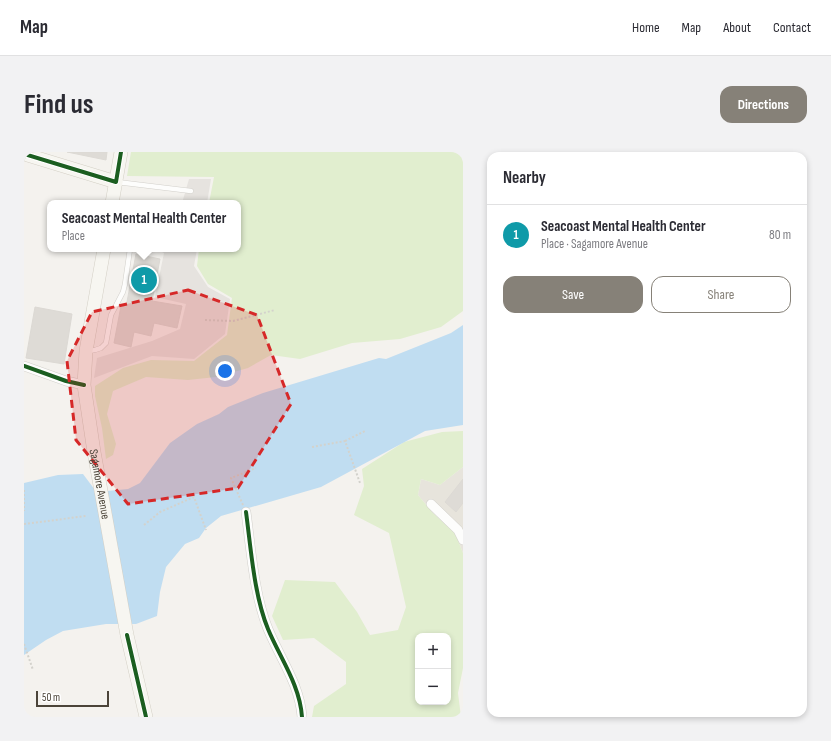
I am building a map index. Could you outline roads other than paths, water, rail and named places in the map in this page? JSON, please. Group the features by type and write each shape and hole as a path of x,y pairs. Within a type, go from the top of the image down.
{"main road":[{"path":"113,200 121,152"},
{"path":"24,154 116,182"},
{"name":"Sagamore Avenue","path":"103,252 86,351 84,385 94,452 127,635 146,717"}],"street":[{"path":"24,366 66,381 84,385"},
{"path":"431,504 458,530 463,540"},
{"path":"246,512 262,611 268,629 297,693 302,717"}],"lane":[{"path":"116,182 191,191"},
{"path":"86,351 101,348 106,343 111,315 125,284 130,252"}],"water":[{"path":"463,325 463,425 425,431 321,487 221,516 206,528 199,538 185,544 166,567 160,592 157,616 136,624 106,624 63,631 46,640 24,655 24,483 58,475 83,474 95,490 107,491 128,489 140,483 170,443 197,424 219,414 228,407 263,393 379,358 386,359 451,333"}],"place":[{"name":"Seacoast Mental Health Center","path":"144,280"}]}
